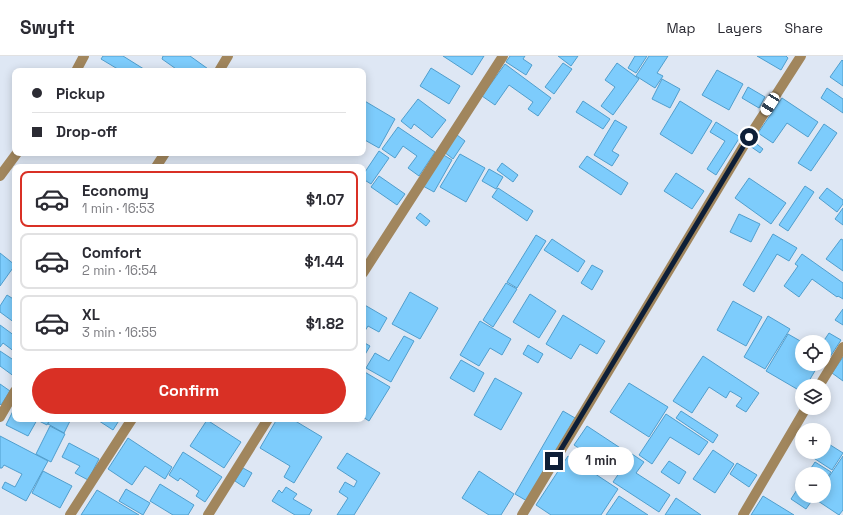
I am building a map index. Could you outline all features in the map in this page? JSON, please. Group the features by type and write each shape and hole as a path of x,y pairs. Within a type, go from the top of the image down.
{"street":[{"path":"78,68 84,56"},
{"path":"221,68 228,56"},
{"path":"366,268 503,56"},
{"path":"522,515 745,143 801,56"},
{"path":"0,176 15,156"},
{"path":"823,379 843,347"},
{"path":"0,417 12,396"},
{"path":"742,515 802,415"},
{"path":"70,515 130,422"},
{"path":"208,515 266,422"}],"building":[{"path":"103,56 123,56 142,68 116,68 101,59"},
{"path":"163,56 190,56 207,68 175,68 162,59"},
{"path":"443,56 484,56 472,75"},
{"path":"510,56 525,56 523,59 532,65 526,75 506,62"},
{"path":"558,56 578,56 571,66"},
{"path":"635,56 647,56 636,73 628,68"},
{"path":"649,56 668,56 657,73 663,76 655,88 636,76"},
{"path":"757,56 786,56 788,58 781,70"},
{"path":"842,60 843,61 843,86 830,77"},
{"path":"563,63 572,69 554,94 545,87"},
{"path":"617,63 639,79 613,115 601,106 615,87 605,80"},
{"path":"505,64 551,98 538,116 528,109 533,102 509,85 495,105 482,96"},
{"path":"431,68 460,86 449,104 420,86"},
{"path":"717,70 743,84 729,110 702,95"},
{"path":"662,79 680,89 670,108 652,99"},
{"path":"748,87 765,97 759,108 742,98"},
{"path":"827,88 843,99 843,113 821,98"},
{"path":"782,98 818,122 808,137 787,123 773,143 758,133"},
{"path":"418,99 446,120 432,138 414,124 411,129 401,121"},
{"path":"583,101 610,119 603,129 576,112"},
{"path":"680,101 712,121 692,154 660,134"},
{"path":"366,102 395,119 379,148 366,141"},
{"path":"615,120 627,127 612,151 619,155 612,166 594,155"},
{"path":"716,122 740,137 716,175 707,169 725,141 710,132"},
{"path":"824,124 837,133 811,171 798,163"},
{"path":"398,127 435,152 419,176 408,168 417,156 403,146 395,158 382,149"},
{"path":"457,135 465,141 453,159 444,152"},
{"path":"753,141 763,149 760,153 750,146"},
{"path":"379,151 389,158 371,184 366,181 366,170"},
{"path":"442,154 452,160 434,192 423,186"},
{"path":"460,154 485,168 466,202 440,187"},
{"path":"587,156 628,183 621,195 579,167"},
{"path":"502,163 518,175 513,182 497,170"},
{"path":"489,169 503,177 496,189 482,181"},
{"path":"676,173 704,191 692,209 664,191"},
{"path":"379,176 405,194 397,205 371,187"},
{"path":"749,178 786,203 771,224 735,198"},
{"path":"805,186 814,192 788,231 779,225"},
{"path":"498,188 533,211 527,221 492,197"},
{"path":"827,188 843,200 843,204 837,212 819,198"},
{"path":"843,208 843,225 835,219"},
{"path":"420,213 430,221 426,226 416,218"},
{"path":"739,214 760,224 751,242 730,232"},
{"path":"773,234 797,248 789,261 777,254 754,292 743,285"},
{"path":"536,235 546,241 517,288 507,282"},
{"path":"552,239 585,261 578,272 544,250"},
{"path":"841,239 843,240 843,271 826,259"},
{"path":"0,253 12,263 12,269 0,286"},
{"path":"802,254 843,283 843,299 838,296 837,297 812,279 799,297 784,286 798,266 795,264"},
{"path":"592,265 603,271 592,290 581,283"},
{"path":"506,283 517,289 493,327 483,320"},
{"path":"410,292 438,308 420,339 392,324"},
{"path":"530,294 556,311 539,338 513,322"},
{"path":"7,295 12,298 12,321 0,312 0,306"},
{"path":"733,301 762,317 746,346 717,330"},
{"path":"366,306 387,318 379,332 368,326 366,329"},
{"path":"843,309 843,325 835,320"},
{"path":"563,315 605,341 597,354 580,344 571,359 546,344"},
{"path":"768,316 790,329 765,369 744,357"},
{"path":"480,321 511,339 502,355 490,348 479,366 460,355"},
{"path":"0,325 12,334 12,350 3,343 0,347"},
{"path":"829,333 841,340 831,355 831,335 828,335"},
{"path":"788,334 795,338 795,371 815,371 810,379 795,379 795,388 766,371"},
{"path":"404,336 414,341 391,382 366,368 375,353 389,361"},
{"path":"366,344 370,346 366,353"},
{"path":"528,345 543,354 538,363 523,354"},
{"path":"0,351 12,359 12,375 0,366"},
{"path":"703,356 759,393 746,412 736,406 742,398 730,391 726,398 709,387 692,413 673,401"},
{"path":"843,357 843,381 832,373"},
{"path":"461,360 484,373 474,392 450,378"},
{"path":"366,373 390,387 369,421 366,419"},
{"path":"495,378 522,393 501,430 474,415"},
{"path":"629,383 668,407 649,437 610,412"},
{"path":"0,384 10,391 1,405 0,404"},
{"path":"563,411 575,418 527,501 515,494"},
{"path":"681,411 718,435 713,443 676,418"},
{"path":"12,413 12,422 36,422 28,436 6,425"},
{"path":"666,414 708,442 699,455 670,437 652,464 639,455"},
{"path":"41,422 48,422 47,425"},
{"path":"49,422 70,422 64,433 48,424"},
{"path":"101,422 118,422 113,430"},
{"path":"206,422 210,422 241,442 224,468 190,446"},
{"path":"275,422 297,422 322,437 294,483 284,477 290,466 260,448"},
{"path":"50,426 65,434 51,462 36,454"},
{"path":"587,426 631,455 621,469 600,456 597,460 574,445"},
{"path":"0,436 48,461 26,501 2,488 5,482 15,487 22,474 4,465 0,468"},
{"path":"128,438 172,467 165,479 145,466 132,485 108,469"},
{"path":"69,443 99,459 88,480 75,473 80,466 62,457"},
{"path":"831,445 843,453 832,470 831,467 827,467 815,459 831,459"},
{"path":"713,450 734,464 715,493 693,479"},
{"path":"183,452 222,477 205,502 196,496 199,491 180,478 178,481 169,475"},
{"path":"347,453 380,473 354,515 337,515 348,498 339,492 345,482 354,487 357,481 337,468"},
{"path":"632,454 644,462 636,473 670,495 659,512 613,482"},
{"path":"568,456 618,489 601,515 551,515 536,505"},
{"path":"843,456 843,510 839,515 821,503 831,503 831,474"},
{"path":"669,461 686,472 679,484 661,472"},
{"path":"815,462 823,467 812,467"},
{"path":"737,463 757,475 749,487 730,474"},
{"path":"243,468 252,473 244,487 235,481"},
{"path":"43,471 72,486 60,508 32,493"},
{"path":"479,471 514,494 501,515 489,515 462,498"},
{"path":"160,484 194,505 188,515 173,515 150,501"},
{"path":"286,487 297,494 293,499 312,510 309,515 295,515 272,501 279,490 282,493"},
{"path":"126,489 150,503 143,515 119,501"},
{"path":"97,490 139,515 81,515"},
{"path":"795,493 795,502 791,499"},
{"path":"619,496 648,515 606,515"},
{"path":"763,496 794,515 751,515"},
{"path":"676,498 701,515 665,515"},
{"path":"797,503 810,503 806,509"}],"route":[{"path":"554,461 749,137"}]}
